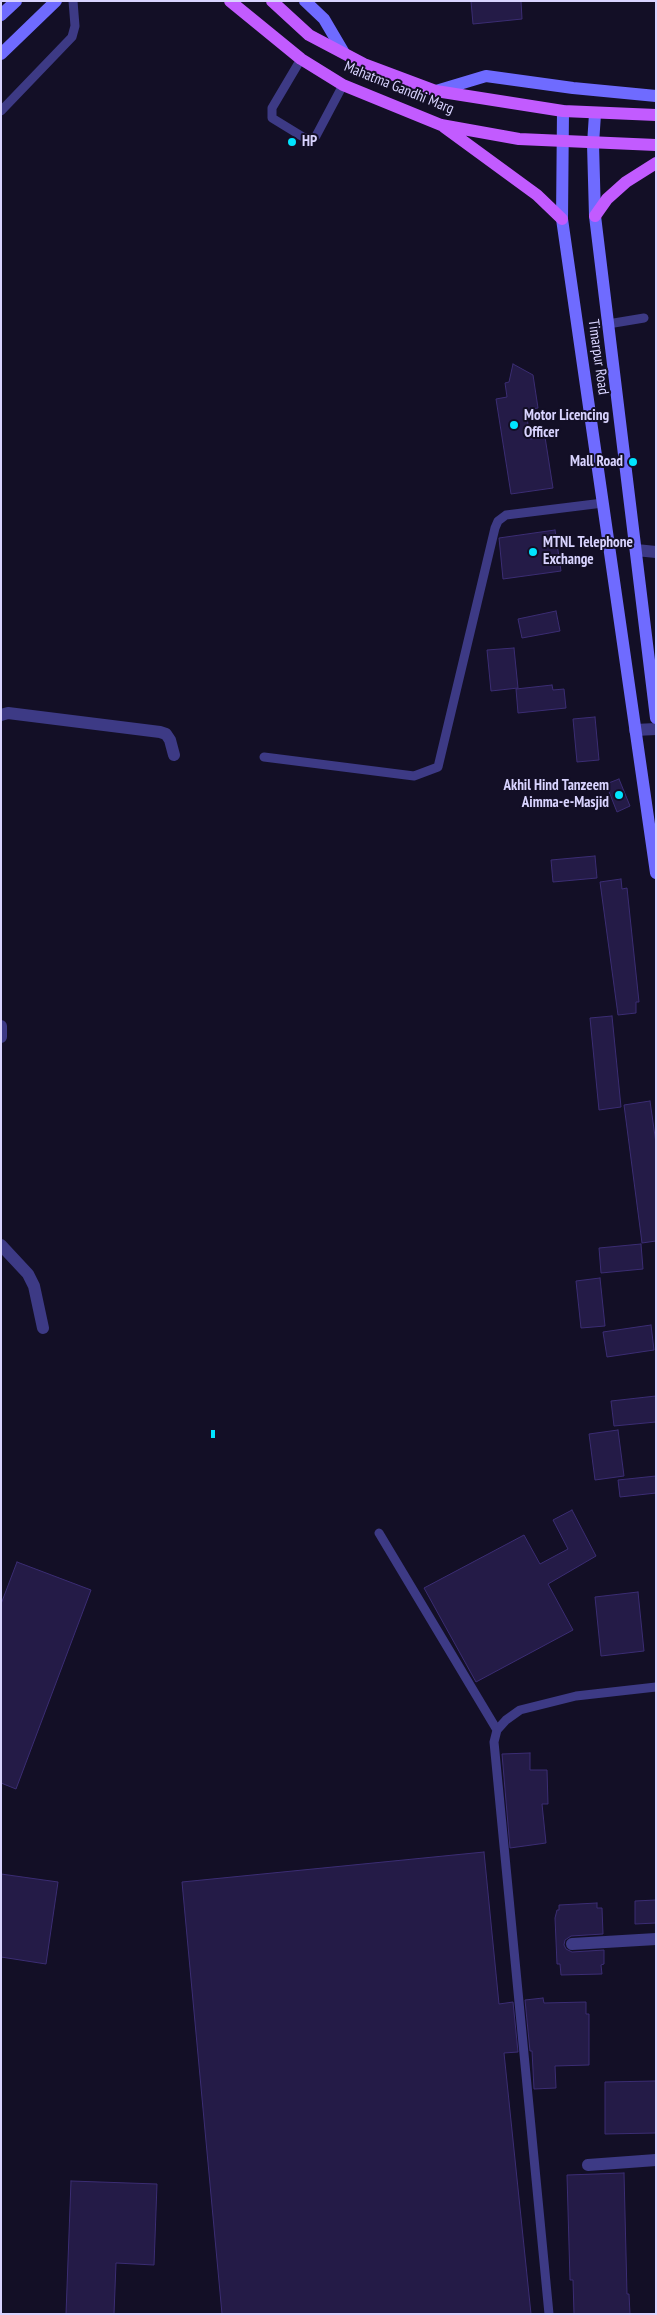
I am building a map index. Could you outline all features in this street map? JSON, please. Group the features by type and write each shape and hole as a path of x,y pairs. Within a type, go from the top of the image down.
{"main road":[{"name":"Mahatma Gandhi Marg","path":"230,1 301,60 343,85 441,125 519,139 593,144 656,145"},
{"name":"Mahatma Gandhi Marg","path":"272,1 309,35 364,64 436,91 563,111 595,114 656,115"},
{"path":"441,125 536,195 562,219"},
{"path":"595,216 607,198 626,182 656,163"}],"street":[{"path":"1,15 16,1"},
{"path":"1,54 56,1"},
{"path":"305,1 324,19 344,53"},
{"path":"436,91 486,76 572,88 656,96"},
{"name":"Timarpur Road","path":"563,111 561,142 562,219 656,873"},
{"name":"Timarpur Road","path":"595,114 593,144 595,216 656,718"},
{"path":"636,550 656,552"},
{"path":"1,715 8,713 160,732 166,734 170,740 174,755"},
{"path":"635,730 656,729"},
{"path":"1,1026 1,1037"},
{"path":"1,1245 28,1274 34,1286 43,1328"},
{"path":"572,1944 656,1939"},
{"path":"588,2165 656,2160"}],"lane":[{"path":"1,111 72,37 75,26 73,1"},
{"path":"301,60 272,108 272,118 303,137 312,139 316,136 343,85"},
{"path":"608,324 644,318"},
{"path":"264,757 414,776 438,766 498,521 506,515 603,503"},
{"path":"379,1532 497,1730"},
{"path":"549,2314 494,1742 497,1730 506,1720 520,1710 576,1696 656,1687"}],"building":[{"path":"471,1 521,1 522,19 473,24"},
{"path":"513,364 533,375 538,408 526,410 530,439 545,437 553,488 511,494 496,399 507,397 505,383 509,382"},
{"path":"555,530 561,571 503,579 499,538"},
{"path":"556,611 560,631 522,638 518,619"},
{"path":"514,648 518,688 491,691 487,650"},
{"path":"552,685 553,690 564,689 566,708 518,713 516,689"},
{"path":"595,717 599,760 577,762 573,719"},
{"path":"619,779 630,806 617,812 606,784"},
{"path":"595,856 597,878 553,882 551,860"},
{"path":"621,879 622,889 627,888 639,1002 636,1002 636,1013 618,1015 600,882"},
{"path":"612,1016 621,1107 599,1110 590,1018"},
{"path":"650,1101 656,1143 656,1241 642,1243 624,1105"},
{"path":"641,1244 643,1269 601,1273 599,1248"},
{"path":"600,1278 605,1326 581,1328 576,1281"},
{"path":"651,1325 654,1350 607,1357 603,1332"},
{"path":"656,1396 656,1422 614,1426 611,1401"},
{"path":"618,1430 624,1476 595,1480 589,1434"},
{"path":"656,1476 656,1493 620,1497 618,1480"},
{"path":"572,1510 596,1556 548,1584 573,1630 476,1682 424,1588 524,1535 540,1564 568,1549 553,1520"},
{"path":"17,1562 91,1590 16,1789 1,1783 1,1604"},
{"path":"638,1592 644,1651 601,1656 595,1597"},
{"path":"530,1753 530,1770 547,1770 548,1804 542,1804 546,1843 510,1848 502,1754"},
{"path":"484,1852 499,2004 513,2002 518,2052 504,2053 531,2314 222,2314 182,1882"},
{"path":"1,1874 58,1882 46,1964 1,1957"},
{"path":"656,1900 656,1923 635,1924 635,1901"},
{"path":"597,1903 597,1908 602,1908 603,1934 571,1936 565,1940 564,1945 566,1949 572,1952 604,1950 604,1964 601,1965 602,1974 561,1975 560,1964 557,1964 555,1918 559,1905"},
{"path":"543,1998 544,2003 586,2002 586,2014 589,2014 589,2065 555,2066 556,2088 534,2089 532,2051 530,2051 525,2000"},
{"path":"656,2081 656,2133 605,2134 605,2082"},
{"path":"624,2173 627,2294 629,2294 630,2314 574,2314 573,2280 570,2280 567,2175"},
{"path":"71,2181 157,2184 154,2265 116,2263 114,2314 66,2314"}],"railway":[{"path":"213,1430 213,1440"}],"place":[{"name":"HP","path":"292,142"},
{"name":"Motor Licencing Officer","path":"514,425"},
{"name":"Mall Road","path":"633,462"},
{"name":"MTNL Telephone Exchange","path":"533,552"},
{"name":"Akhil Hind Tanzeem Aimma-e-Masjid","path":"619,795"}]}
